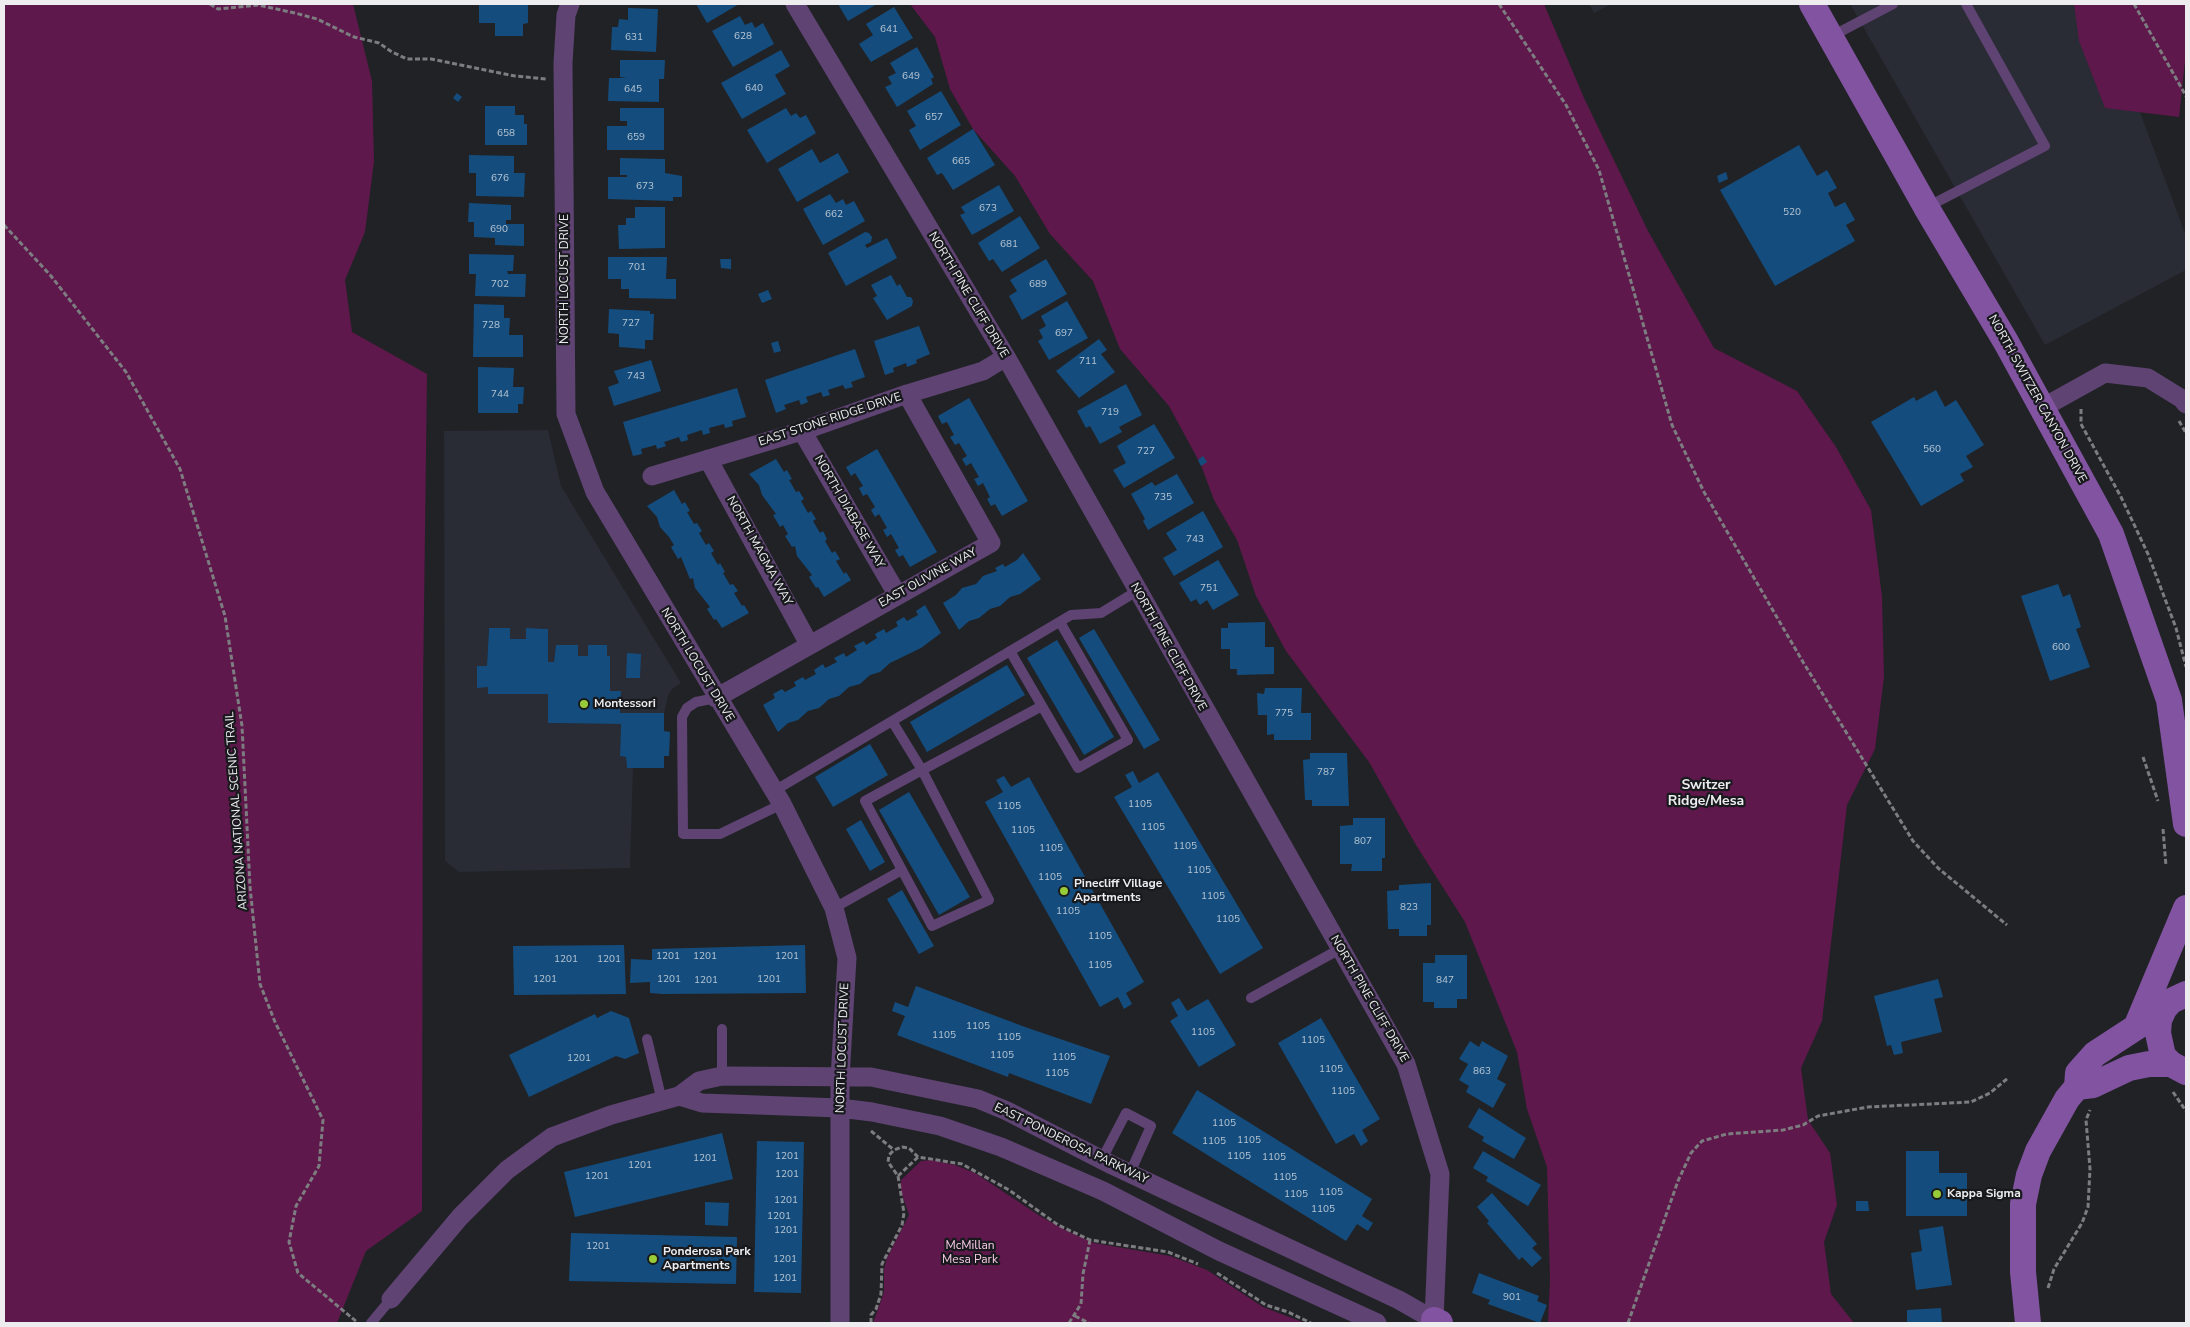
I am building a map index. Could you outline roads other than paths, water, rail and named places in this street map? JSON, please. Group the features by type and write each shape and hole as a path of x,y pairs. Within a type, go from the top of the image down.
{"street":[{"name":"NORTH LOCUST DRIVE","path":"570,4 566,15 563,63 566,414 595,492 716,698 778,797 834,908 847,958 840,1078 840,1323"},
{"name":"NORTH PINE CLIFF DRIVE","path":"796,4 1006,357 1136,591 1406,1064 1440,1174 1436,1322"},
{"name":"NORTH SWITZER CANYON DRIVE","path":"1812,4 2042,408 2111,534 2169,700 2174,826"},
{"name":"EAST STONE RIDGE DRIVE","path":"652,476 802,431 907,394 983,371 1006,357"},
{"path":"2042,408 2105,373 2148,378 2182,399 2182,412"},
{"name":"EAST OLIVINE WAY","path":"716,698 991,543 907,394"},
{"name":"NORTH DIABASE WAY","path":"802,431 898,594"},
{"name":"NORTH MAGMA WAY","path":"708,459 809,644"},
{"path":"2137,1025 2186,908"},
{"path":"2028,1323 2022,1234 2023,1204 2029,1175 2052,1123 2077,1087 2078,1073 2095,1054 2180,995"},
{"path":"2179,1075 2163,1056 2160,1046 2160,1020 2180,995"},
{"path":"2077,1087 2093,1085 2129,1068 2148,1064 2179,1075"},
{"name":"EAST PONDEROSA PARKWAY","path":"390,1299 460,1217 508,1170 552,1137 611,1115 670,1099 699,1081 722,1076 871,1077 978,1099 1008,1111 1107,1162 1399,1300 1436,1322"},
{"path":"670,1099 702,1103 840,1108 940,1126 1001,1147 1100,1190 1220,1250 1377,1323"},
{"path":"1100,1190 1107,1162"}],"lane":[{"path":"1831,36 1893,4"},
{"path":"1926,207 2045,146 1966,4"},
{"path":"716,698 696,702 687,708 682,718 682,834 720,834 892,721 1071,615 1101,613 1136,591"},
{"path":"1010,651 1078,768 1128,740 1060,622"},
{"path":"892,721 922,770 989,900 932,926 865,801 922,770 1042,706"},
{"path":"834,908 902,870"},
{"path":"1251,998 1340,949"},
{"path":"722,1029 722,1076"},
{"path":"647,1040 670,1099"},
{"path":"1107,1162 1126,1112 1151,1126 1130,1173"},
{"path":"371,1323 390,1299"}],"place":[{"name":"Montessori","path":"584,704"},
{"name":"Pinecliff Village Apartments","path":"1064,891"},
{"name":"Kappa Sigma","path":"1937,1194"},
{"name":"Ponderosa Park Apartments","path":"653,1259"}],"district":[{"name":"Switzer Ridge/Mesa","path":"1706,794"}],"park label":[{"name":"McMillan Mesa Park","path":"970,1253"}]}
